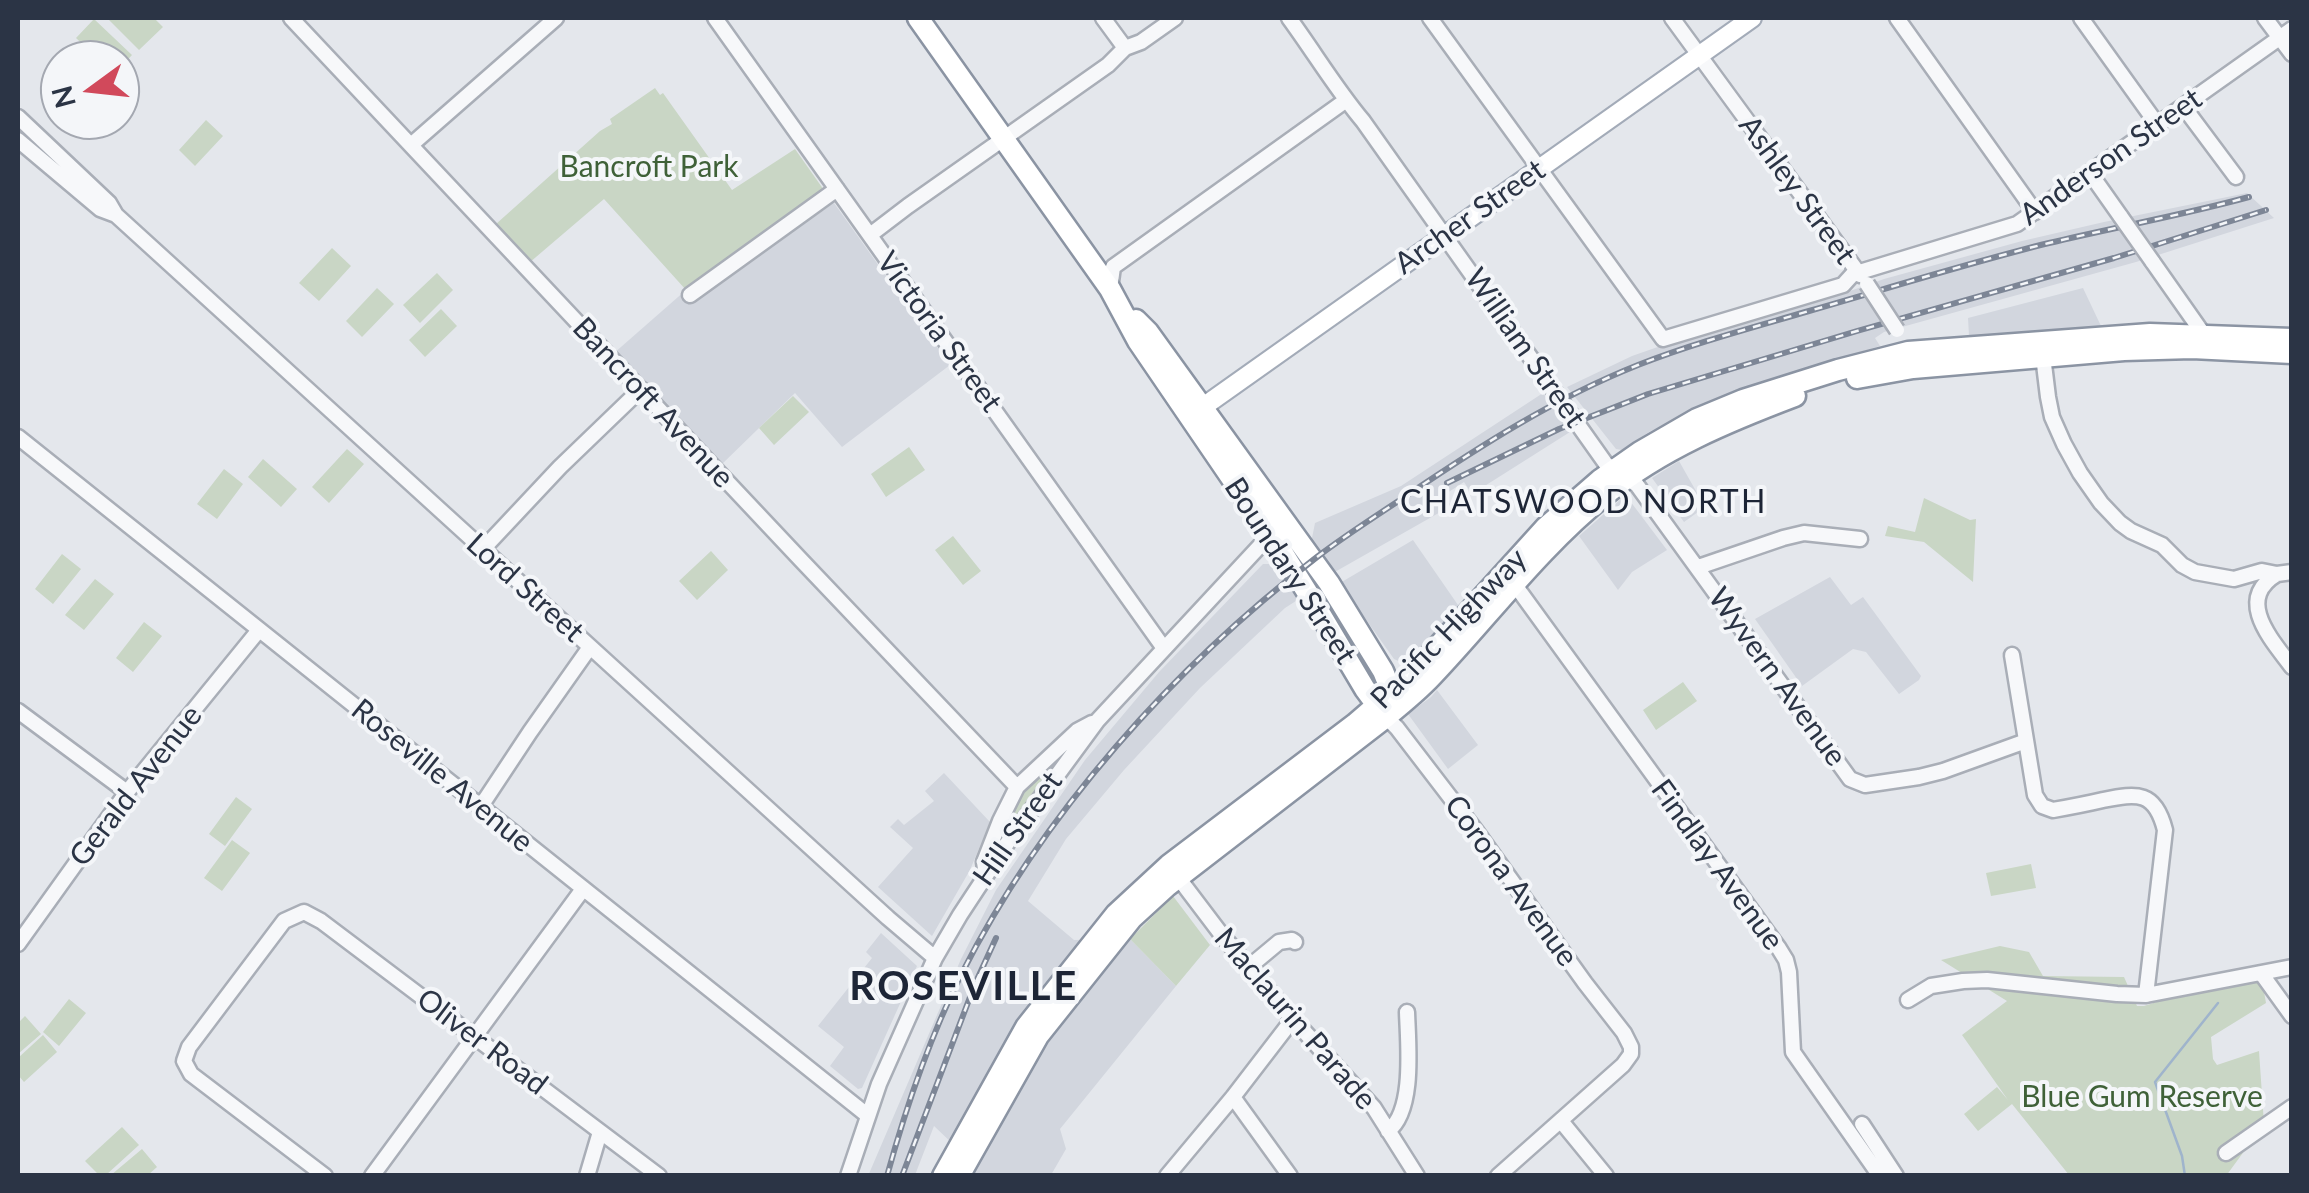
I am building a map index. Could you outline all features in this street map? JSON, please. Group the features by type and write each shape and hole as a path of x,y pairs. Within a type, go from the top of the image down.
{"highway":[{"name":"Boundary Street","path":"918,18 1116,297 1148,332 1364,689 1385,705"},
{"name":"Pacific Highway","path":"943,1176 1026,1027 1116,914 1385,705 1429,679 1511,579 1546,528 1668,435 1734,404 1823,374 1910,360 2150,334 2292,339"},
{"name":"Pacific Highway","path":"1910,360 2192,348 2292,353"},
{"name":"Boundary Street","path":"1195,412 1328,583 1383,671 1385,705"},
{"name":"Pacific Highway","path":"960,1176 1046,1024 1174,871"}],"main road":[{"name":"Archer Street","path":"1195,412 1752,18"}],"street":[{"name":"Bancroft Avenue","path":"291,18 1017,787"},
{"path":"412,146 556,18"},
{"name":"Victoria Street","path":"715,18 1163,647"},
{"path":"1103,18 1125,48"},
{"path":"870,235 1125,48 1174,18"},
{"name":"William Street","path":"1289,18 1606,464 1621,474"},
{"path":"1430,18 1538,169"},
{"name":"Ashley Street","path":"1672,18 1862,278 1898,330 1910,360"},
{"path":"1897,18 2035,212"},
{"path":"2081,18 2157,124"},
{"path":"2265,18 2286,34 2292,54"},
{"name":"Anderson Street","path":"1538,169 1662,339 1843,285 1852,274 1862,278 2006,229 2286,34"},
{"path":"1116,297 1113,267 1345,101"},
{"path":"2183,106 2236,177"},
{"name":"Lord Street","path":"18,117 116,215 935,958"},
{"name":"Lord Street","path":"18,140 100,209 116,215"},
{"path":"2090,173 2204,334"},
{"path":"696,291 837,190"},
{"path":"2043,356 2052,418 2080,473 2120,523 2162,545 2182,566 2195,572 2223,578 2262,571 2284,573"},
{"path":"483,550 560,467 641,390"},
{"name":"Roseville Avenue","path":"18,437 867,1115"},
{"name":"Wyvern Avenue","path":"1621,474 1638,485 1856,783 1876,785 1931,774 2026,741"},
{"path":"1698,568 1804,533 1860,539"},
{"name":"Hill Street","path":"848,1176 867,1115 935,958 986,876 1097,720 1270,535"},
{"path":"2284,573 2263,585 2257,595 2257,609 2268,635 2292,667"},
{"name":"Findlay Avenue","path":"1511,579 1778,947 1789,972 1793,1052 1880,1176"},
{"name":"Gerald Avenue","path":"18,944 127,792 259,630"},
{"path":"481,806 590,647"},
{"path":"2012,655 2035,795 2042,806 2054,810 2132,794 2148,798 2160,812 2165,830 2146,994"},
{"name":"Corona Avenue","path":"1385,705 1397,728 1631,1047 1624,1066 1561,1121"},
{"path":"18,711 127,792"},
{"path":"986,876 984,862 1017,787 1077,730 1097,720"},
{"name":"Maclaurin Parade","path":"1174,871 1292,1019 1374,1108 1416,1176"},
{"path":"372,1176 583,889"},
{"name":"Oliver Road","path":"324,1176 191,1074 184,1061 189,1047 284,921 304,912 322,920 659,1176"},
{"path":"1248,966 1278,942 1294,942"},
{"path":"1908,1000 1930,986 1964,980 2146,994 2292,967"},
{"path":"2261,974 2292,1016"},
{"path":"1388,1132 1403,1113 1408,1047 1406,1012"},
{"path":"1167,1176 1292,1019"},
{"path":"1233,1097 1290,1176"},
{"path":"2226,1153 2292,1107"},
{"path":"1498,1176 1561,1121 1606,1176"},
{"path":"1862,1124 1896,1176"},
{"path":"587,1176 600,1132"}],"shaded area":[{"path":"2247,193 2274,218 2136,262 1884,332 1875,338 1880,346 1731,392 1649,432 1622,450 1616,449 1567,387 1672,342 1884,279 2022,241"},
{"path":"834,203 950,365 842,447 795,393 720,466 650,388 613,354 686,290 692,299"},
{"path":"2083,288 2101,326 1969,336 1968,318"},
{"path":"1543,393 1570,432 1472,494 1464,482 1444,495 1451,506 1333,573 1311,543 1315,523 1401,486"},
{"path":"1679,461 1705,507 1684,522 1652,478"},
{"path":"1627,497 1667,550 1632,572 1618,590 1579,536"},
{"path":"1413,540 1458,605 1405,664 1394,659 1340,583"},
{"path":"1263,564 1272,564 1299,599 1200,688 1124,770 1066,839 1028,901 1074,940 1130,939 1176,986 1060,1129 1066,1149 1051,1175 972,1175 976,1166 934,1126 915,1175 868,1176 961,959 996,890 1085,760 1159,672"},
{"path":"1830,577 1851,605 1863,597 1921,676 1919,680 1899,694 1866,652 1853,649 1802,686 1755,619"},
{"path":"1437,690 1478,745 1448,769 1408,714"},
{"path":"944,773 990,822 970,870 932,936 878,887 913,848 890,827 898,819 904,825 934,801 925,791"},
{"path":"881,933 917,966 862,1088 858,1089 830,1066 844,1047 818,1026 872,958 866,952"}],"green space":[{"path":"107,18 154,18 163,27 140,49 140,40 129,40"},
{"path":"94,19 116,40 78,40"},
{"name":"Bancroft Park","path":"655,88 660,95 663,93 732,190 795,149 826,193 686,290 604,199 529,263 496,224 612,124 610,119"},
{"path":"206,120 223,136 195,166 179,150"},
{"path":"332,248 351,266 319,301 299,283"},
{"path":"437,273 453,290 420,323 403,305"},
{"path":"377,288 394,304 362,337 346,321"},
{"path":"441,309 457,326 425,357 409,340"},
{"path":"793,396 809,412 774,445 759,428"},
{"path":"909,447 925,470 886,497 871,474"},
{"path":"347,449 364,464 329,503 312,487"},
{"path":"263,459 297,489 281,507 248,477"},
{"path":"224,469 243,484 217,519 197,504"},
{"path":"1924,498 1970,520 1976,519 1973,582 1924,542 1885,536 1888,526 1915,532"},
{"path":"953,536 981,571 963,585 935,550"},
{"path":"711,551 728,570 697,600 679,581"},
{"path":"62,554 81,569 53,604 35,589"},
{"path":"95,579 114,594 84,630 65,615"},
{"path":"144,622 162,636 133,672 116,658"},
{"path":"1683,682 1697,701 1656,730 1643,710"},
{"path":"1080,733 988,864 1024,787"},
{"path":"236,797 252,809 225,846 209,834"},
{"path":"232,840 250,853 222,891 204,878"},
{"path":"2031,864 2036,888 1991,896 1986,873"},
{"path":"1173,896 1210,945 1176,986 1130,939"},
{"name":"Blue Gum Reserve","path":"2000,946 2029,952 2043,976 2124,977 2137,1006 2260,969 2266,1003 2211,1037 2217,1065 2259,1051 2264,1124 2226,1176 2069,1175 2012,1104 1978,1131 1964,1114 1997,1087 2008,1100 1962,1035 2007,1001 1941,960"},
{"path":"69,999 86,1013 59,1046 43,1032"},
{"path":"25,1016 41,1034 18,1054 18,1023"},
{"path":"43,1035 57,1052 24,1082 18,1075 18,1058"},
{"path":"122,1127 139,1145 106,1175 99,1175 85,1161"},
{"path":"142,1149 157,1167 148,1175 111,1175"}],"waterway":[{"path":"2185,1176 2182,1156 2155,1082 2218,1003"}],"railway":[{"path":"887,1176 919,1074 949,999 994,915 1031,857 1116,746 1163,695 1264,600 1328,549 1519,424 1638,365 1723,336 1989,259 2249,197"},
{"path":"1447,483 1559,429 1648,394 2266,210"},
{"path":"902,1176 996,938"}],"district":[{"name":"CHATSWOOD NORTH","path":"1584,503"},
{"name":"ROSEVILLE","path":"964,987"}]}
